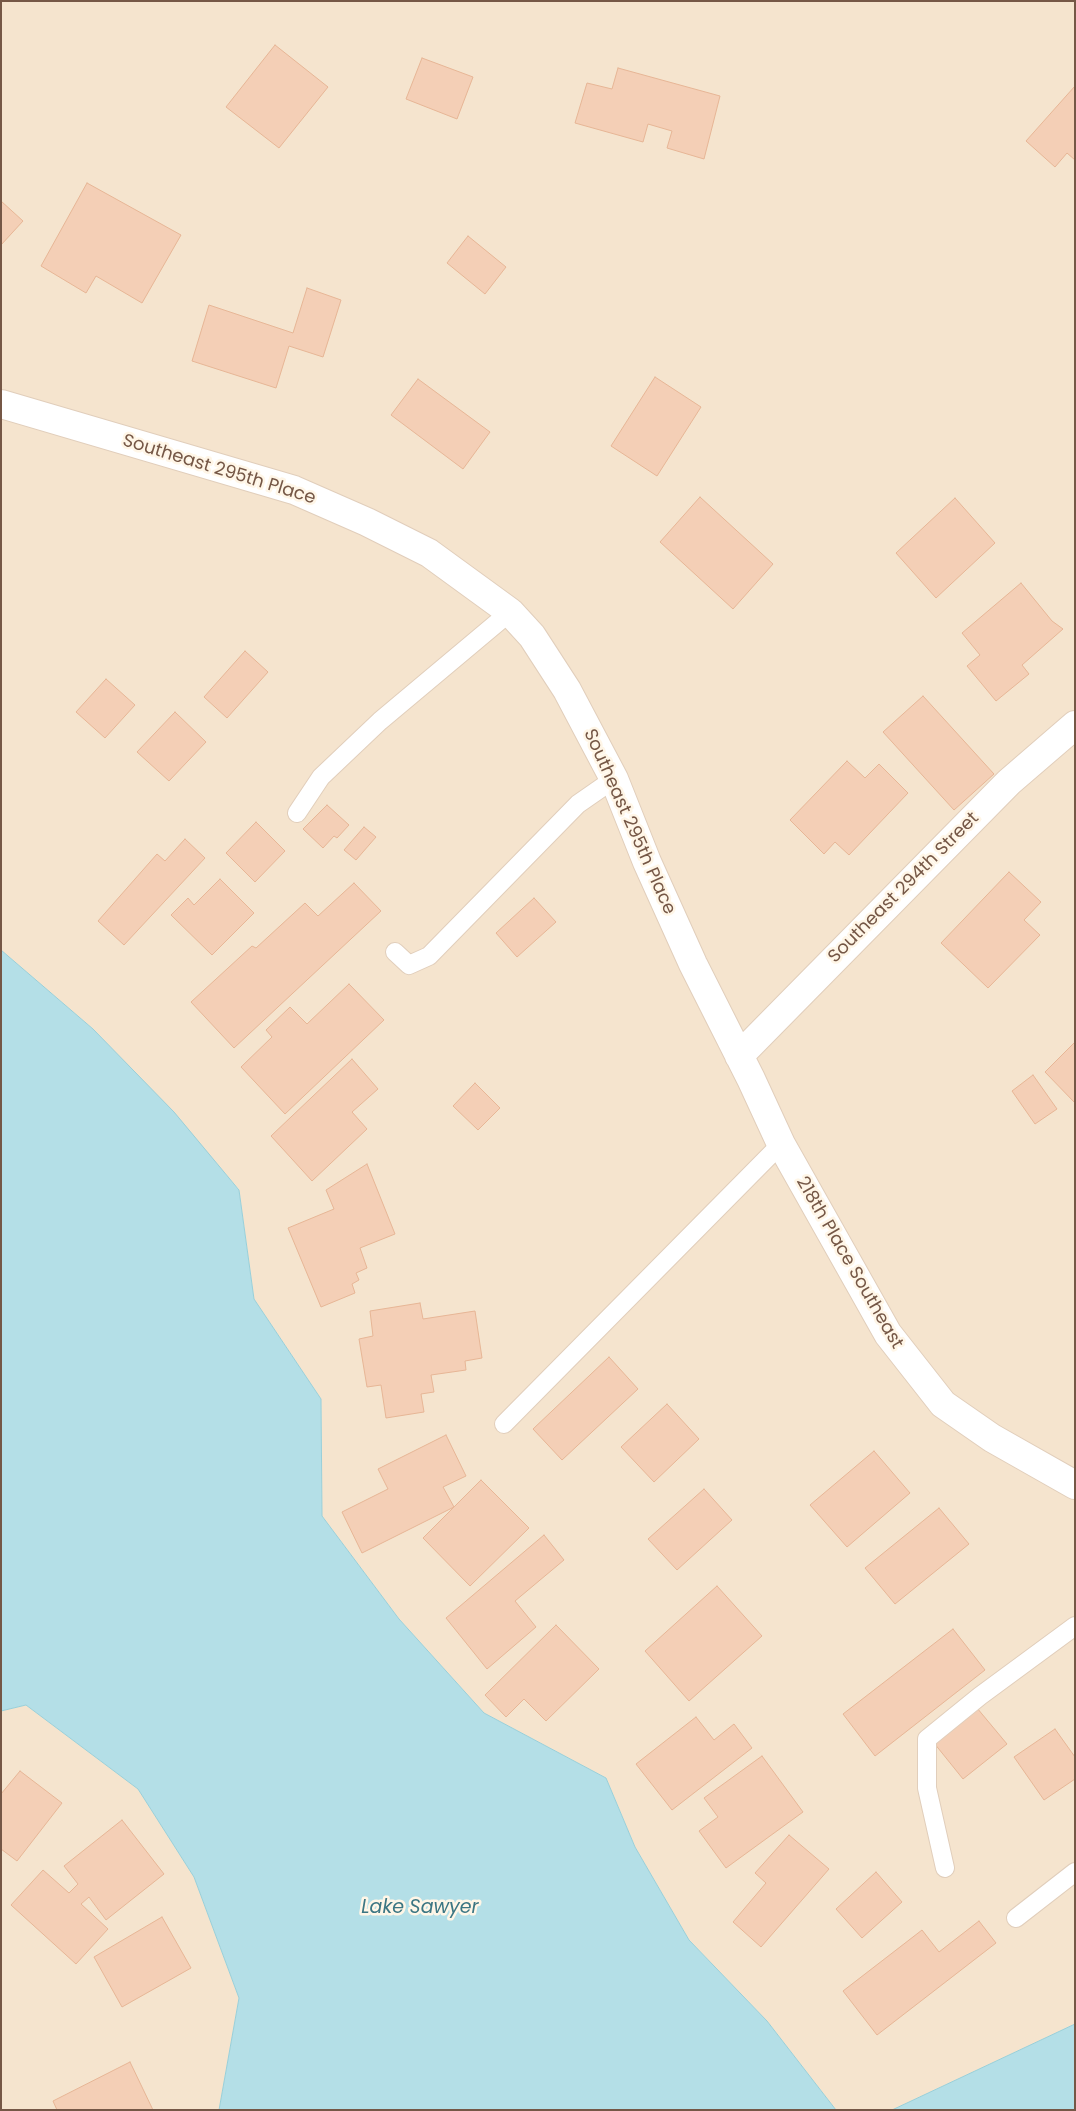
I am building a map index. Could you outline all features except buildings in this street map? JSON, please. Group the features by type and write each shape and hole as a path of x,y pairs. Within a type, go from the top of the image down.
{"street":[{"name":"Southeast 295th Place","path":"1,404 294,490 367,522 429,553 510,612 532,636 568,690 614,779 647,862 692,964 739,1056"},
{"name":"Southeast 294th Street","path":"739,1056 1009,782 1075,725"},
{"name":"218th Place Southeast","path":"739,1056 781,1144 888,1334 942,1404 992,1438 1075,1485"}],"lane":[{"path":"297,813 321,777 328,770 380,721 510,612"},
{"path":"395,952 408,965 429,956 578,804 614,779"},
{"path":"504,1424 781,1144"},
{"path":"945,1868 927,1788 927,1739 980,1696 1075,1626"},
{"path":"1016,1918 1075,1872"}],"shaded area":[{"path":"1,1 1075,1 1075,2024 892,2110 836,2110 767,2021 689,1940 635,1847 606,1778 484,1713 399,1619 322,1516 321,1399 254,1299 239,1189 93,1029 1,950"},
{"path":"26,1705 138,1789 194,1877 239,1998 219,2110 1,2110 1,1711"}],"water":[{"name":"Lake Sawyer","path":"1,950 93,1029 174,1112 239,1190 254,1299 321,1399 322,1516 399,1619 484,1713 606,1778 635,1847 689,1940 767,2021 836,2110 219,2110 239,1998 194,1877 138,1789 26,1705 1,1711"},
{"path":"1075,2024 1075,2110 892,2110"}]}
